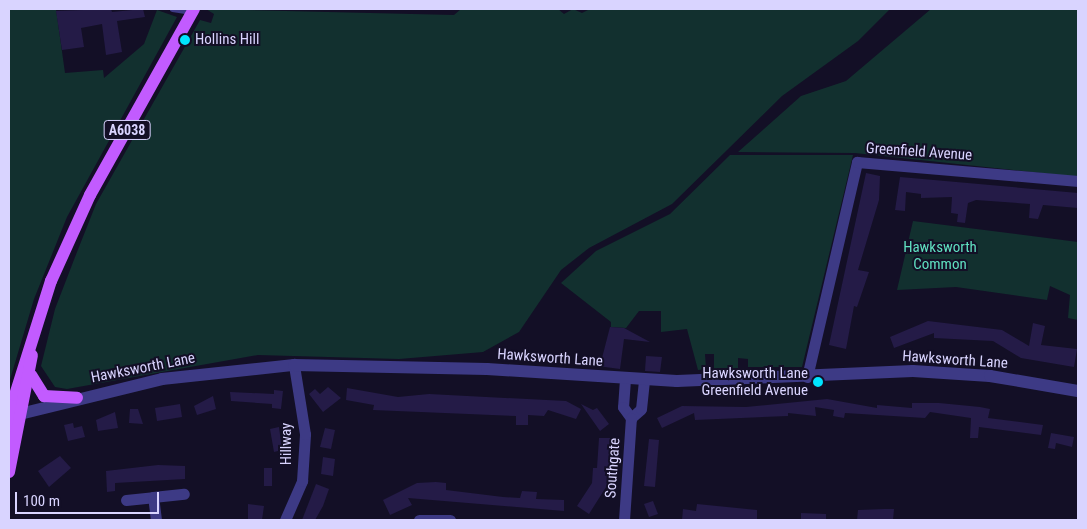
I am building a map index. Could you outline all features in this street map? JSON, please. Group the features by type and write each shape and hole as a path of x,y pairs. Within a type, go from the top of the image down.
{"main road":[{"name":"A6038","path":"9,478 31,345 51,281 90,195 193,11"},
{"name":"A6038","path":"9,436 18,416 31,373 31,345"},
{"path":"31,373 34,385 44,396 76,398"}],"street":[{"name":"Greenfield Avenue","path":"807,377 857,162 1078,181"},
{"name":"Hawksworth Lane","path":"18,416 76,398 198,374 294,365 486,369 644,380 807,377 913,371 990,376 1078,391"},
{"name":"Hillway","path":"285,520 302,481 305,434 294,365"},
{"name":"Southgate","path":"624,520 631,418 623,407 625,379"},
{"name":"Southgate","path":"631,418 641,409 644,380"},
{"path":"126,500 184,494"},
{"path":"153,497 156,520"},
{"path":"419,520 450,520"}],"lane":[{"path":"173,9 193,11"}],"green space":[{"path":"9,9 56,9 65,73 103,70 104,78 144,44 157,10 177,17 67,217 34,299 9,383"},
{"path":"206,9 454,15 461,9 558,9 564,14 573,9 582,13 590,9 890,9 858,41 782,96 672,204 589,248 561,270 519,332 483,352 399,359 258,355 67,389 55,387 41,366 55,309 96,204 200,20 211,23 214,14"},
{"path":"931,9 1078,9 1078,177 855,153 738,152 801,96 846,81"},
{"path":"730,155 853,155 802,367 748,367 748,359 738,358 738,368 714,370 714,354 705,354 706,369 698,370 687,329 661,332 661,311 639,311 626,328 611,327 611,322 561,283 596,251 670,214"},
{"name":"Hawksworth Common","path":"913,221 1078,242 1078,320 1068,318 1070,295 1050,286 1047,300 956,287 897,290"}],"building":[{"path":"111,9 112,12 143,9 145,17 117,21 122,52 106,55 102,24 81,28 84,47 62,50 56,11"},
{"path":"866,173 880,176 879,200 858,270 869,272 857,307 854,306 846,349 829,345"},
{"path":"900,177 1078,193 1078,208 1043,205 1038,219 1029,218 1030,204 976,200 968,203 965,223 957,222 958,214 951,213 952,197 921,198 921,194 906,192 905,211 895,210"},
{"path":"928,321 1002,330 1029,346 1033,323 1045,326 1041,345 1077,349 1074,367 1021,358 993,341 934,338 934,333 894,348 890,337"},
{"path":"610,327 624,328 650,342 624,339 620,369 583,364 584,356 602,358"},
{"path":"646,356 662,357 660,372 645,371"},
{"path":"328,387 341,398 323,412 309,394 315,389 320,394"},
{"path":"347,388 398,397 429,394 566,401 581,409 576,419 548,410 544,416 528,415 528,425 516,425 516,416 373,410 374,405 346,400"},
{"path":"274,390 283,391 281,409 272,408 272,404 231,401 230,392 274,394"},
{"path":"213,396 216,409 197,415 194,406"},
{"path":"827,399 877,408 877,405 912,408 912,403 939,403 980,407 990,409 988,418 1043,425 1041,435 979,427 978,438 970,438 971,418 930,412 925,418 845,413 844,418 833,416 834,410 815,407 816,416 788,413 788,416 695,420 694,413 662,428 657,418 682,406 746,407"},
{"path":"180,404 182,417 157,421 155,408"},
{"path":"581,404 593,410 597,408 609,424 600,431"},
{"path":"130,409 138,409 143,424 129,423"},
{"path":"115,412 118,428 98,431 96,420"},
{"path":"73,423 74,428 82,426 85,437 68,441 64,425"},
{"path":"279,427 282,450 274,452 270,429"},
{"path":"325,428 335,430 331,449 320,447"},
{"path":"1051,433 1074,437 1072,447 1056,443 1055,449 1048,448"},
{"path":"599,438 610,438 608,484 589,514 577,506 592,483 593,468 597,468"},
{"path":"649,439 659,440 655,487 644,486"},
{"path":"60,456 71,468 49,487 38,471"},
{"path":"323,457 335,459 333,476 321,474"},
{"path":"158,465 185,466 185,479 115,483 115,491 107,492 106,471"},
{"path":"264,468 272,468 272,486 264,486"},
{"path":"417,483 446,483 446,490 503,497 520,498 522,491 537,492 536,499 564,500 564,511 408,498 412,505 390,515 383,500"},
{"path":"316,484 329,489 323,506 315,520 302,520"},
{"path":"653,501 658,514 649,517 644,504"},
{"path":"248,504 264,506 262,520 248,520"},
{"path":"697,504 757,510 757,520 682,520 683,509 696,511"},
{"path":"894,509 893,520 857,520 858,510"},
{"path":"801,513 826,514 826,520 801,520"}],"place":[{"name":"Hollins Hill","path":"185,40"},
{"name":"Hawksworth Lane Greenfield Avenue","path":"818,382"}]}
